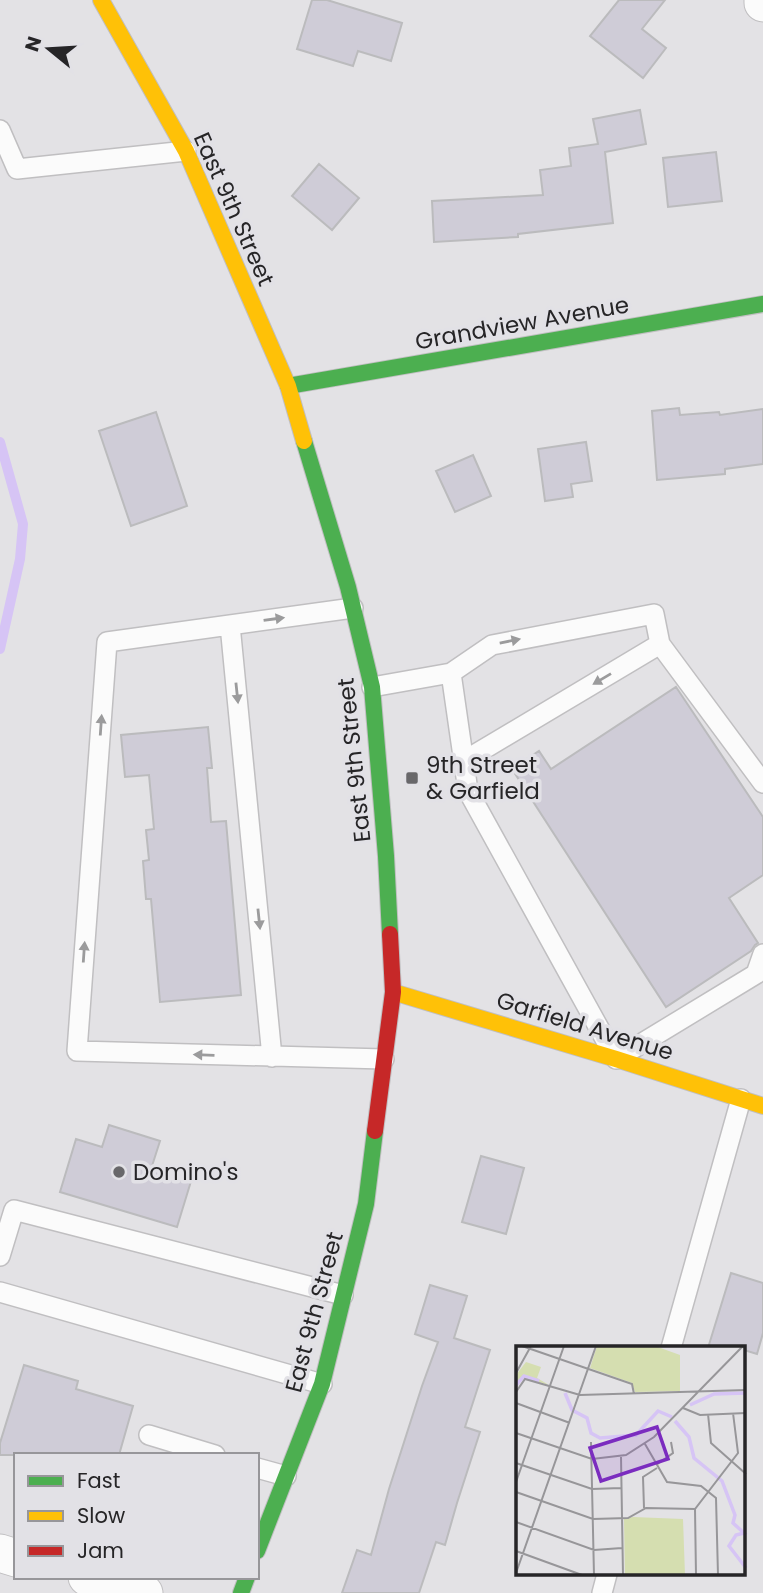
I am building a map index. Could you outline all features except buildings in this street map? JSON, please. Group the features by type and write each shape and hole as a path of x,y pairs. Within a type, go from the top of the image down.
{"main road":[{"name":"East 9th Street","path":"101,0 186,151 289,386 353,608 372,687 386,856 393,992 366,1204 322,1384 259,1545"},
{"name":"Grandview Avenue","path":"289,386 763,304"},
{"name":"Garfield Avenue","path":"393,992 763,1106"}],"street":[{"path":"94,1579 144,1593"}],"lane":[{"path":"0,130 18,169 186,151"},
{"path":"353,608 107,642 77,1051 384,1059"},
{"path":"372,687 451,673 492,645 654,614 660,644 763,783"},
{"path":"230,625 272,1057"},
{"path":"464,761 660,644"},
{"path":"451,673 468,791 616,1059 757,974 763,954"},
{"path":"672,1346 741,1099"},
{"path":"0,1256 14,1210 343,1295"},
{"path":"0,1292 322,1384"},
{"path":"149,1435 208,1453"},
{"path":"259,1469 286,1476"},
{"path":"602,1593 606,1576"}],"waterway":[{"path":"0,442 23,524 20,559 0,649"}],"traffic: fast":[{"path":"288,386 763,304"},
{"path":"304,441 348,587 372,687 390,934"},
{"path":"259,1546 322,1384 366,1204 375,1131"},
{"path":"241,1593 246,1579"}],"traffic: slow":[{"path":"101,0 186,151 288,386 304,441"},
{"path":"393,992 763,1106"}],"traffic: jam":[{"path":"375,1131 393,992 390,934"}],"place":[{"name":"9th Street & Garfield","path":"412,778"},
{"name":"Domino's","path":"119,1172"}]}
